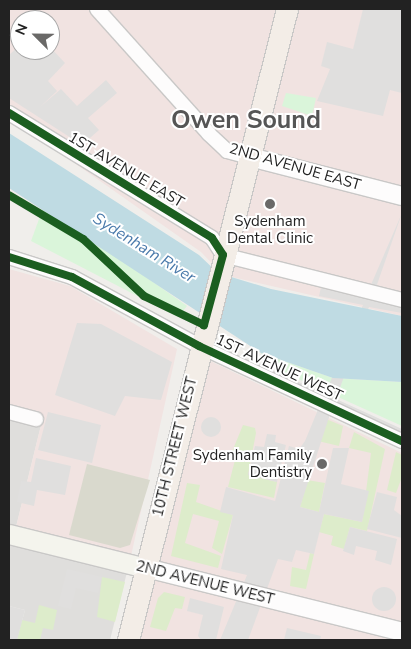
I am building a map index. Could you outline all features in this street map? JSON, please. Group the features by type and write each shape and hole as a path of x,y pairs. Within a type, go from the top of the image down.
{"main road":[{"name":"10TH STREET WEST","path":"128,640 204,325 250,157 287,9"},
{"name":"2ND AVENUE WEST","path":"9,534 146,568"}],"street":[{"name":"2ND AVENUE EAST","path":"98,9 209,134 228,151 402,196"},
{"name":"1ST AVENUE EAST","path":"9,113 212,238 220,264"},
{"name":"1ST AVENUE WEST","path":"9,257 72,277 199,346 402,441"},
{"path":"220,264 402,300"},
{"path":"9,412 36,419"},
{"name":"2ND AVENUE WEST","path":"146,568 402,632"}],"shaded area":[{"path":"9,9 402,9 402,316 223,275 201,252 9,117"},
{"path":"363,9 402,9 402,93 390,90 383,116 317,101 330,69 321,66 327,42 353,49"},
{"path":"9,55 10,60 60,60 60,58 65,63 48,81 57,91 40,107 61,89 77,106 106,80 117,93 88,118 99,130 82,145 9,98"},
{"path":"402,213 373,296 402,303 402,313 369,307 336,399 402,429 402,437 333,405 300,507 319,512 333,448 349,448 341,484 369,491 362,522 324,514 314,554 296,550 292,562 278,559 248,640 220,640 247,575 221,569 233,515 220,512 226,487 275,501 289,446 299,449 305,441 322,400 263,373 259,364 325,394 363,305 319,296 322,283 367,294"},
{"path":"9,269 70,286 177,349 131,556 16,527 43,417 9,407"},
{"path":"77,323 101,324 172,362 161,400 125,396 115,416 55,395"},
{"path":"202,357 402,453 402,640 132,640"},
{"path":"9,407 43,417 16,527 131,556 110,640 17,640 25,610 9,606"},
{"path":"48,412 101,425 92,463 38,450"},
{"path":"207,417 215,417 221,423 221,431 215,437 207,437 201,431 201,423"},
{"path":"267,434 276,435 275,442 286,445 277,482 248,475 255,446 264,447"},
{"path":"36,458 71,466 65,495 37,490 34,506 17,502 21,481 31,482"},
{"path":"87,464 150,480 130,545 120,548 69,535"},
{"path":"377,492 397,497 394,510 402,516 402,538 367,529"},
{"path":"350,527 397,539 391,565 375,560 377,551 356,546 354,555 343,551"},
{"path":"67,569 102,577 98,593 76,588 71,609 58,606"},
{"path":"379,587 389,587 396,594 396,604 389,611 379,611 372,604 372,594"},
{"path":"190,598 224,607 216,640 201,640 198,636 203,615 187,611"},
{"path":"9,606 25,610 17,640 9,640"},
{"path":"287,628 321,636 320,640 284,640"}],"green space":[{"path":"286,93 316,98 312,116 282,106"},
{"path":"43,208 98,243 187,306 178,317 31,241"},
{"path":"261,353 333,378 402,382 402,426 263,363"},
{"path":"326,419 343,426 339,446 318,441"},
{"path":"243,425 255,428 256,433 248,475 277,482 274,498 228,487 235,460 229,459"},
{"path":"354,432 385,449 367,531 350,527 344,549 331,545 333,536 319,532 324,514 362,522 371,453 349,448"},
{"path":"396,452 402,455 402,477 396,493 387,490"},
{"path":"307,480 325,483 319,512 300,507"},
{"path":"187,483 200,485 196,502 233,515 222,554 212,548 219,521 193,514 185,543 221,556 218,568 171,556"},
{"path":"310,553 314,554 306,589 290,586 292,567 306,570"},
{"path":"102,577 125,582 115,622 97,617"},
{"path":"164,592 185,597 182,609 175,608 166,631 150,627 158,598"},
{"path":"39,605 57,610 53,630 43,628 40,640 17,640 22,620 35,623"}],"water":[{"name":"Sydenham River","path":"9,133 199,255 218,273 271,289 402,316 402,382 333,378 261,353 9,188"}],"cycle path":[{"path":"9,113 212,238 223,255 204,325 144,296 83,239 9,195"},
{"path":"9,257 72,277 199,346 402,441"}],"place":[{"name":"Sydenham Dental Clinic","path":"270,204"},
{"name":"Sydenham Family Dentistry","path":"322,464"}],"district":[{"name":"Owen Sound","path":"246,120"}]}
